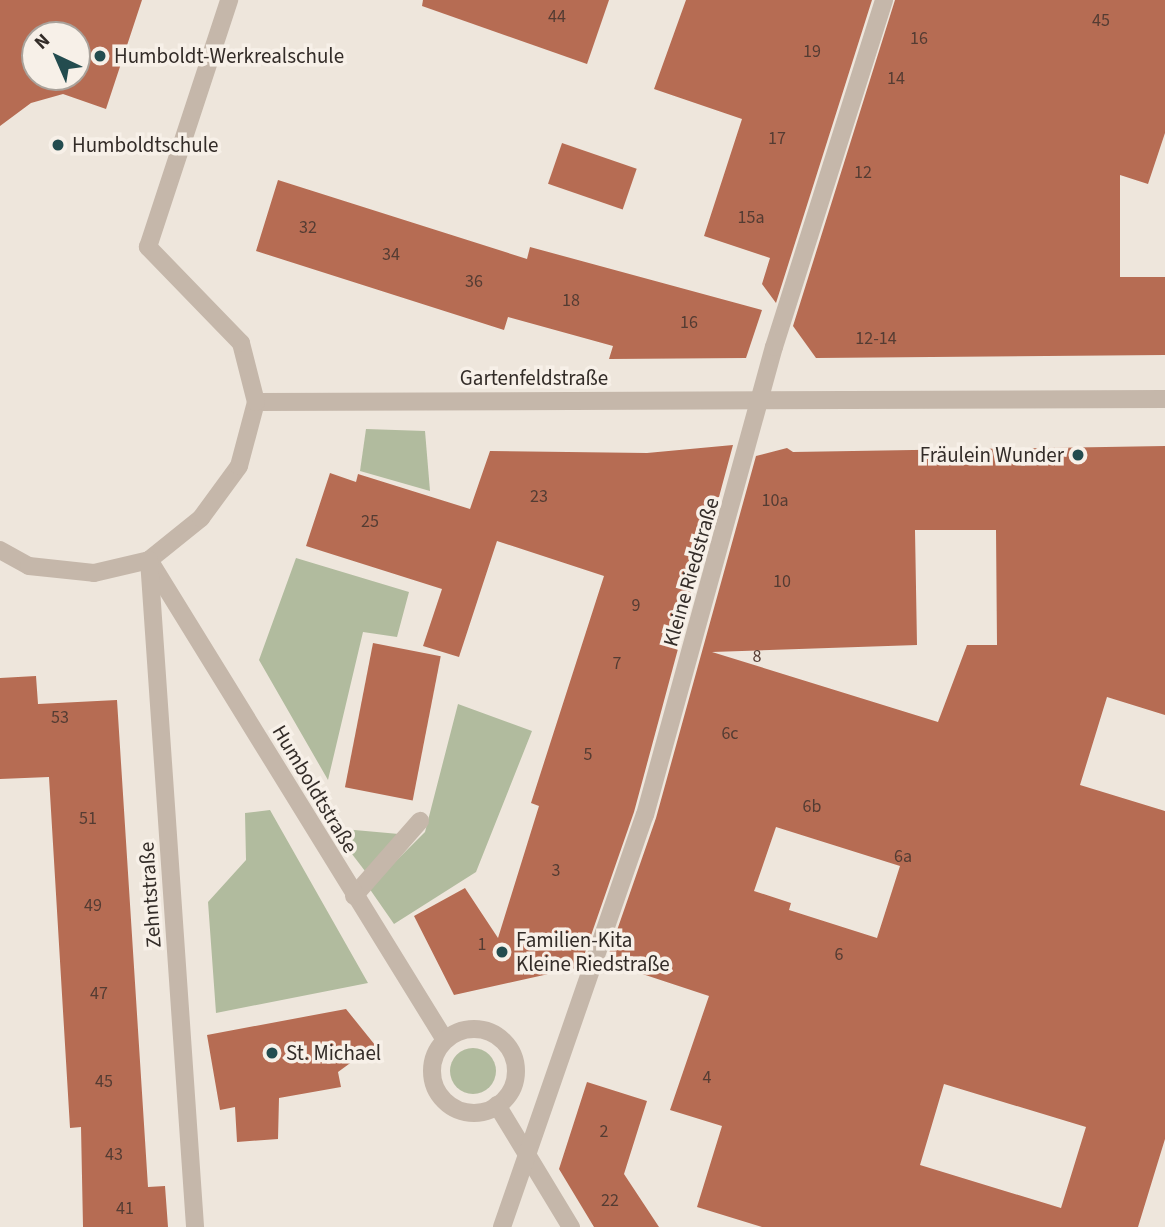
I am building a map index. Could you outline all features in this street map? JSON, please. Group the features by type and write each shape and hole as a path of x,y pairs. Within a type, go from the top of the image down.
{"street":[{"path":"0,550 29,566 94,573 149,560 201,518 239,466 256,402 241,343 148,247 229,0"},
{"name":"Kleine Riedstraße","path":"502,1227 524,1151 645,815 764,400 774,347 884,0"},
{"name":"Gartenfeldstraße","path":"256,402 1165,399"},
{"name":"Zehntstraße","path":"149,560 195,1227"},
{"name":"Humboldtstraße","path":"149,560 445,1040"},
{"path":"354,896 420,821"},
{"path":"475,1028 489,1031 511,1049 516,1077 498,1105 463,1113 440,1098 431,1073 445,1040 475,1028"},
{"path":"498,1105 571,1227"}],"green space":[{"path":"366,429 425,431 430,491 360,471"},
{"path":"296,558 409,592 397,637 363,632 328,780 259,660"},
{"path":"458,704 532,731 476,872 394,924 369,888 425,832"},
{"path":"270,810 368,983 216,1013 208,902 246,860 245,813"},
{"path":"332,828 399,834 365,871"},
{"path":"473,1048 489,1055 496,1071 489,1087 473,1094 457,1087 450,1071 457,1055"}],"building":[{"name":"Humboldt-Werkrealschule","path":"0,0 142,0 106,109 63,94 31,103 0,126"},
{"path":"423,0 609,0 587,64 422,6"},
{"path":"686,0 872,0 776,303 762,284 770,258 704,236 742,119 654,89"},
{"path":"895,0 1165,0 1165,133 1148,184 1120,175 1120,277 1165,277 1165,355 816,358 793,326"},
{"path":"562,143 637,169 623,209 548,184"},
{"path":"278,180 527,259 530,247 762,310 746,358 609,359 613,346 508,317 504,330 256,251"},
{"path":"733,445 634,812 580,967 454,995 414,916 465,888 498,938 539,806 531,803 604,576 497,541 459,657 423,646 442,589 306,546 330,473 356,482 358,474 470,509 490,451 647,453"},
{"path":"1165,446 1165,715 1107,697 1080,785 1165,811 1165,1139 1138,1227 762,1227 697,1207 722,1126 670,1110 709,996 606,962 656,818 756,456 787,448 793,452","holes":["915,530 996,530 997,645 967,645 938,722 712,652 917,645","776,827 900,866 877,938 789,910 791,903 754,891","944,1084 1086,1127 1061,1208 920,1165"]},
{"path":"373,643 441,656 413,800 345,787"},
{"path":"36,676 38,704 117,700 148,1187 165,1186 168,1227 83,1227 81,1127 70,1128 49,777 0,779 0,678"},
{"name":"St. Michael","path":"346,1009 375,1045 338,1072 341,1087 279,1098 278,1139 237,1142 235,1107 220,1110 207,1035"},
{"path":"587,1082 647,1101 624,1174 659,1227 594,1227 559,1169"}],"place":[{"name":"Humboldt-Werkrealschule","path":"100,56"},
{"name":"Humboldtschule","path":"58,145"},
{"name":"Fräulein Wunder","path":"1078,455"},
{"name":"Familien-Kita Kleine Riedstraße","path":"502,952"},
{"name":"St. Michael","path":"272,1053"}]}
